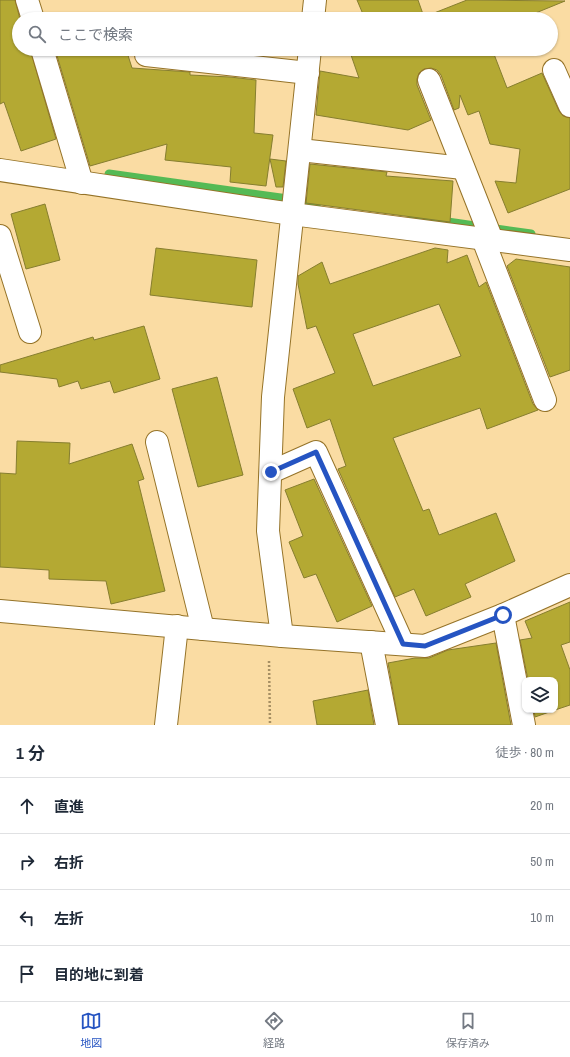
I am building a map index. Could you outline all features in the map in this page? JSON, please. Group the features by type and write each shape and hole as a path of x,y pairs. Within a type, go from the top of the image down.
{"street":[{"path":"27,0 31,12"},
{"path":"314,12 315,0"},
{"path":"44,56 82,183"},
{"path":"155,56 308,73"},
{"path":"275,635 268,530 273,397 309,56"},
{"path":"554,70 570,106"},
{"path":"429,80 463,168 545,400"},
{"path":"300,150 463,168"},
{"path":"2,164 82,183 292,214 570,250"},
{"path":"0,236 30,332"},
{"path":"157,442 203,629"},
{"path":"271,472 316,452 403,644"},
{"path":"0,611 275,635 425,646 503,615 570,585"},
{"path":"503,615 524,725"},
{"path":"166,725 177,626"},
{"path":"372,642 387,725"}],"path":[{"path":"270,725 275,635"}],"building":[{"path":"0,0 15,0 18,12 12,12 12,56 32,56 56,139 21,151 4,102 0,104"},
{"path":"357,0 418,0 422,12 362,12"},
{"path":"467,0 565,1 538,12 437,12"},
{"path":"57,56 128,56 132,68 190,72 190,75 256,80 254,133 273,135 266,186 230,182 231,167 165,160 167,144 90,166"},
{"path":"351,56 495,56 507,88 542,73 559,111 563,116 570,118 570,189 508,213 495,181 516,183 520,149 490,144 479,111 468,115 460,95 459,108 454,110 441,75 437,70 431,68 424,69 419,73 417,85 431,120 408,130 316,115 320,71 359,78"},
{"path":"270,159 286,161 283,187 276,187"},
{"path":"310,164 387,172 386,176 453,181 450,222 306,203"},
{"path":"45,204 60,260 26,269 11,214"},
{"path":"156,248 257,260 252,307 150,295"},
{"path":"435,248 448,250 447,263 467,255 479,287 486,282 533,404 538,410 487,429 480,408 393,438 423,511 429,509 439,535 496,513 515,561 465,584 471,597 426,616 414,589 395,597 338,469 346,466 330,419 307,428 293,389 335,373 316,326 307,329 298,284 298,276 322,262 330,284","holes":["439,304 461,356 373,386 353,334"]},
{"path":"516,259 570,267 570,370 550,377 507,266"},
{"path":"144,326 160,379 114,393 110,381 81,389 78,381 59,387 57,379 0,372 0,365 93,337 94,340"},
{"path":"217,377 243,475 198,487 172,389"},
{"path":"17,441 70,443 69,464 132,444 144,479 138,481 165,591 111,604 106,581 49,579 49,570 0,567 0,473 16,474"},
{"path":"314,479 372,606 337,622 316,574 304,578 289,542 303,536 285,490"},
{"path":"570,602 570,642 561,645 570,670 570,705 558,709 558,677 527,677 520,640 532,638 525,621"},
{"path":"496,643 511,725 399,725 388,663 415,658 429,658 448,650"},
{"path":"368,690 374,725 317,725 313,701"},
{"path":"534,713 546,713 535,717"}],"waterway":[{"path":"109,174 317,203"},
{"path":"413,217 531,234"}],"route":[{"path":"271,472 316,452 403,644 425,646 503,615"}]}
